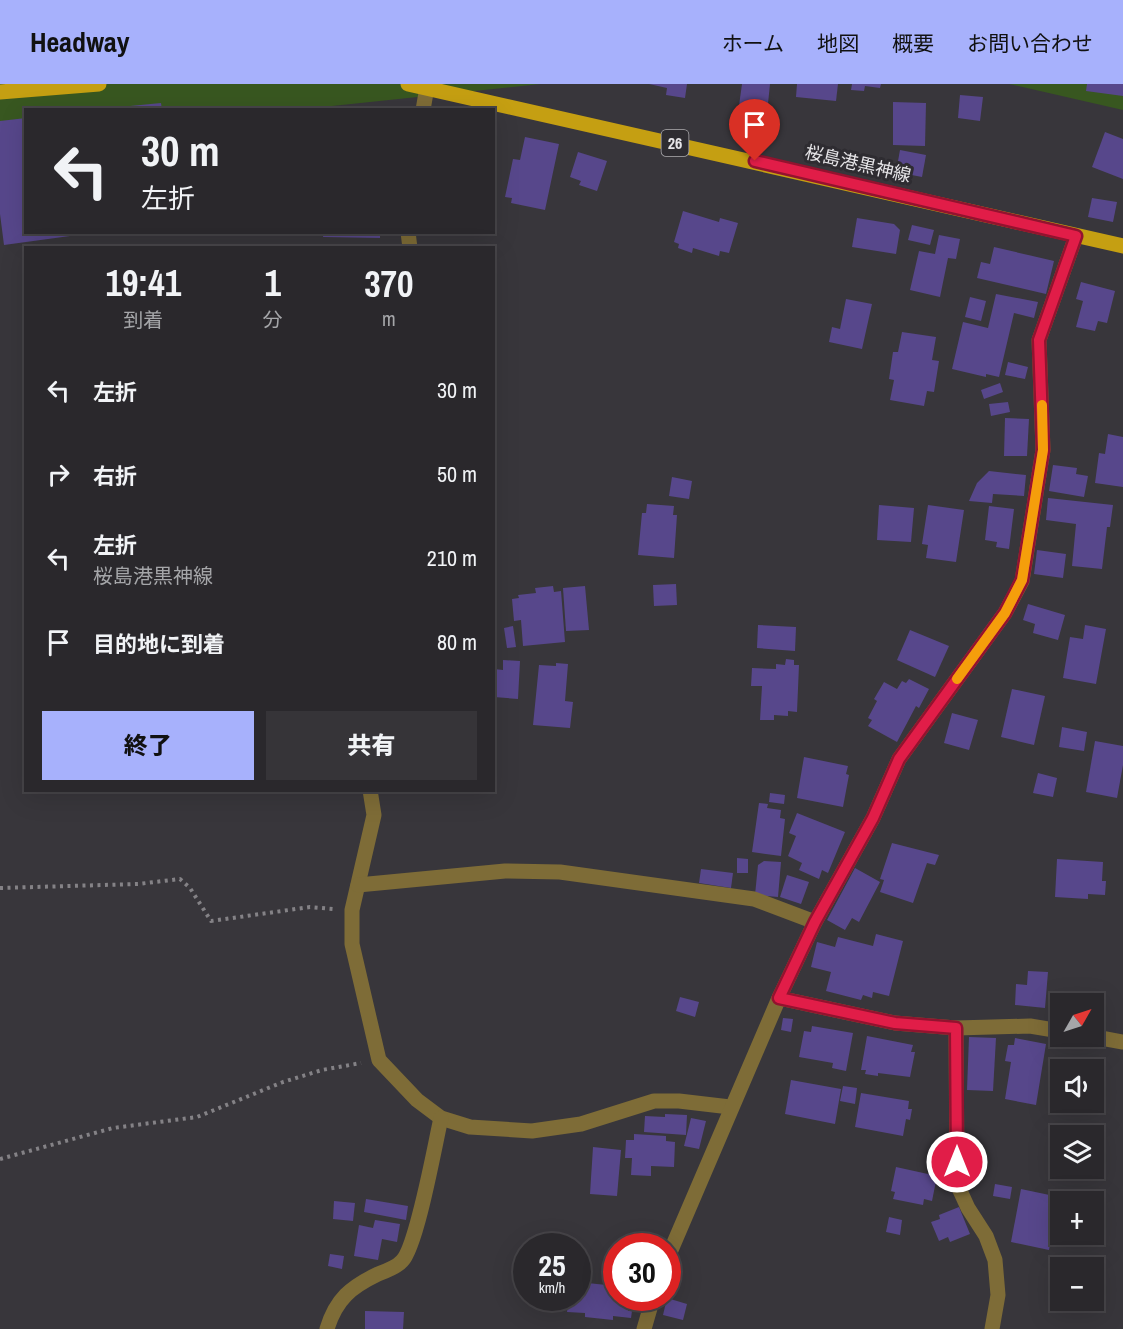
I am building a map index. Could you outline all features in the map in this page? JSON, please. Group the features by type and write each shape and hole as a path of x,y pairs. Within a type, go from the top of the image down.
{"main road":[{"path":"0,92 99,84"},
{"name":"桜島港黒神線","path":"408,84 1123,246"}],"street":[{"path":"423,108 428,87"},
{"path":"678,1233 730,1107 779,998 815,922 873,818 899,759 1005,613 1022,580 1043,450 1039,340 1076,236"},
{"path":"370,792 374,815 352,910 352,944 380,1060 417,1100 441,1118 470,1127 532,1131 581,1124 654,1101 679,1101 730,1107"},
{"path":"358,885 505,871 560,872 754,899 815,922"},
{"path":"779,998 895,1023 956,1028 1030,1026 1050,1029"},
{"path":"956,1028 957,1184 968,1208 986,1236 996,1260 998,1295 992,1329"},
{"path":"1104,1039 1123,1042"},
{"path":"327,1329 332,1312 347,1292 403,1261 413,1241 441,1118"},
{"path":"644,1329 649,1311"}],"path":[{"path":"0,888 138,884 180,879 190,888 211,921 310,907 352,910"},
{"path":"0,1159 113,1128 197,1117 283,1082 322,1070 380,1060"}],"green space":[{"path":"0,84 541,84 313,108 24,108 24,137 0,140"},
{"path":"1009,84 1123,84 1123,110"}],"building":[{"path":"649,84 687,84 685,98 666,95 667,88"},
{"path":"742,84 770,84 766,123 737,120"},
{"path":"797,84 838,84 836,101 796,97"},
{"path":"852,84 881,84 880,88 865,86 864,91 851,90"},
{"path":"1087,84 1123,84 1123,96 1086,91"},
{"path":"960,95 983,97 980,121 958,118"},
{"path":"893,102 926,103 925,146 893,145"},
{"path":"161,103 162,108 130,108 130,106"},
{"path":"24,118 24,234 70,234 70,236 4,245 0,214 0,121"},
{"path":"1105,132 1123,139 1123,179 1092,167"},
{"path":"525,137 559,144 545,210 511,203 512,198 505,197 513,159 520,160"},
{"path":"900,150 926,155 922,177 896,172"},
{"path":"578,152 607,161 597,191 579,185 581,181 570,177"},
{"path":"1092,198 1117,202 1113,222 1088,217"},
{"path":"683,211 719,222 720,218 738,223 729,253 720,251 719,256 693,248 692,253 678,248 679,244 674,242"},
{"path":"857,218 894,224 900,230 896,254 852,247"},
{"path":"912,225 934,230 930,245 908,240"},
{"path":"324,234 380,234 380,238 323,237"},
{"path":"939,235 960,239 956,259 948,258 940,297 910,290 919,251 935,254"},
{"path":"994,247 1054,261 1046,294 977,278 981,262 990,264"},
{"path":"1081,282 1115,291 1107,323 1098,321 1095,331 1076,327 1083,301 1076,299"},
{"path":"996,294 1038,302 1034,318 1014,313 999,377 986,374 986,377 952,369 963,322 988,328"},
{"path":"970,297 986,301 981,321 965,317"},
{"path":"846,299 872,304 862,349 829,342 832,327 840,329"},
{"path":"902,332 936,337 932,360 939,361 934,392 927,391 924,406 890,400 894,380 889,379 893,352 898,352"},
{"path":"1008,362 1028,367 1025,379 1005,375"},
{"path":"1000,383 1003,392 984,399 981,390"},
{"path":"1008,402 1010,412 991,416 989,404"},
{"path":"1005,418 1029,419 1027,456 1004,456"},
{"path":"1108,434 1123,437 1123,487 1095,483 1099,453 1105,454"},
{"path":"1053,465 1077,468 1076,474 1088,476 1084,497 1049,491"},
{"path":"989,471 1026,475 1024,496 993,494 992,503 969,501 977,483"},
{"path":"672,477 692,481 689,499 669,496"},
{"path":"1048,498 1113,505 1110,527 1107,527 1102,569 1072,566 1076,524 1046,520"},
{"path":"647,504 674,506 673,515 677,515 674,558 638,555 642,513 646,513"},
{"path":"879,505 914,508 911,542 877,540"},
{"path":"928,505 964,510 956,562 926,558 928,545 922,544"},
{"path":"989,506 1014,509 1009,549 996,547 997,542 985,540"},
{"path":"1037,550 1066,554 1063,578 1034,574"},
{"path":"676,584 677,605 654,606 653,585"},
{"path":"553,586 554,592 561,591 565,642 523,646 521,620 514,621 512,599 519,598 518,595 536,593 535,588"},
{"path":"585,586 589,630 566,631 563,588"},
{"path":"495,597 497,597 497,621 495,621"},
{"path":"1028,604 1065,615 1058,640 1033,633 1035,624 1023,620"},
{"path":"758,625 796,627 795,651 757,648"},
{"path":"1085,625 1106,629 1096,684 1063,678 1070,637 1083,639"},
{"path":"513,626 516,647 507,648 504,628"},
{"path":"910,630 949,646 935,677 897,660"},
{"path":"786,659 794,660 794,665 799,665 797,712 788,711 788,716 774,715 774,720 760,720 762,686 751,686 752,668 776,669 776,664 785,665"},
{"path":"503,660 520,661 518,699 495,697 495,669 503,670"},
{"path":"556,663 568,664 565,701 573,702 570,728 533,725 539,665 556,666"},
{"path":"909,679 929,689 919,708 916,706 897,742 868,726 872,720 868,718 877,701 874,699 884,682 897,689 902,681 906,683"},
{"path":"1012,689 1045,696 1034,745 1001,737"},
{"path":"952,713 978,720 969,750 944,743"},
{"path":"1062,727 1087,732 1084,751 1059,747"},
{"path":"1095,741 1123,746 1123,765 1117,798 1086,792"},
{"path":"804,757 848,766 846,774 849,775 843,807 797,798"},
{"path":"1038,773 1057,778 1053,797 1033,793"},
{"path":"770,793 785,795 784,804 769,802"},
{"path":"759,803 768,804 767,808 781,810 780,818 785,819 781,856 752,852"},
{"path":"797,813 845,832 828,873 822,870 819,879 799,870 802,863 788,856 796,836 789,833"},
{"path":"892,843 939,855 935,865 927,863 913,903 880,892 884,880 880,879"},
{"path":"737,858 748,859 748,873 737,873"},
{"path":"1057,859 1103,862 1102,881 1106,881 1105,895 1088,894 1088,899 1055,897"},
{"path":"764,861 781,862 778,897 755,895 758,865"},
{"path":"855,868 880,882 859,922 852,918 845,930 827,920"},
{"path":"701,869 733,873 731,888 699,883"},
{"path":"787,875 809,882 801,904 780,897"},
{"path":"876,934 903,941 889,996 873,992 872,998 863,995 861,1000 826,991 831,972 811,967 817,942 835,947 838,937 873,946"},
{"path":"1028,971 1048,972 1045,1008 1015,1005 1016,984 1027,985"},
{"path":"680,997 699,1002 695,1017 676,1011"},
{"path":"783,1018 793,1019 791,1032 781,1030"},
{"path":"812,1026 853,1033 846,1071 832,1068 833,1063 799,1057 804,1031 811,1032"},
{"path":"867,1036 913,1045 911,1052 915,1052 910,1077 878,1073 878,1076 865,1074 866,1070 861,1070"},
{"path":"969,1037 996,1038 993,1091 967,1090"},
{"path":"1015,1038 1046,1044 1036,1105 1005,1099 1011,1062 1005,1061 1008,1045 1014,1045"},
{"path":"791,1080 841,1089 835,1124 785,1114"},
{"path":"843,1086 857,1088 855,1104 840,1101"},
{"path":"861,1093 909,1101 908,1109 912,1109 910,1120 906,1119 903,1136 855,1127"},
{"path":"665,1114 687,1115 686,1135 644,1132 645,1116 665,1117"},
{"path":"691,1118 706,1121 699,1149 684,1146"},
{"path":"634,1134 666,1136 666,1141 675,1142 674,1167 651,1166 651,1176 631,1175 632,1158 625,1158 626,1140 634,1140"},
{"path":"593,1147 621,1150 617,1196 590,1194"},
{"path":"896,1167 937,1176 932,1201 924,1199 923,1205 893,1199 895,1192 891,1191"},
{"path":"995,1184 1012,1187 1010,1199 993,1196"},
{"path":"1021,1189 1050,1195 1049,1250 1011,1242"},
{"path":"366,1199 408,1206 406,1220 364,1212"},
{"path":"334,1201 355,1203 353,1221 333,1219"},
{"path":"959,1207 970,1234 950,1242 948,1237 939,1241 931,1222 940,1219 939,1215"},
{"path":"889,1217 902,1220 900,1235 886,1232"},
{"path":"375,1220 400,1224 397,1242 382,1239 378,1260 354,1256 359,1225 373,1228"},
{"path":"330,1254 344,1256 342,1269 328,1266"},
{"path":"591,1283 603,1285 603,1311 632,1311 631,1318 613,1316 613,1320 585,1317 585,1313 567,1312 591,1311"},
{"path":"681,1302 687,1304 683,1320 663,1315 664,1311 681,1311"},
{"path":"365,1311 404,1312 403,1329 365,1329"}],"slow traffic":[{"path":"957,679 1005,613 1022,580 1043,450 1042,405"}],"route":[{"path":"755,161 1076,236 1039,340 1043,450 1022,580 1005,613 899,759 873,818 815,922 779,998 895,1023 956,1028 957,1162"}]}
